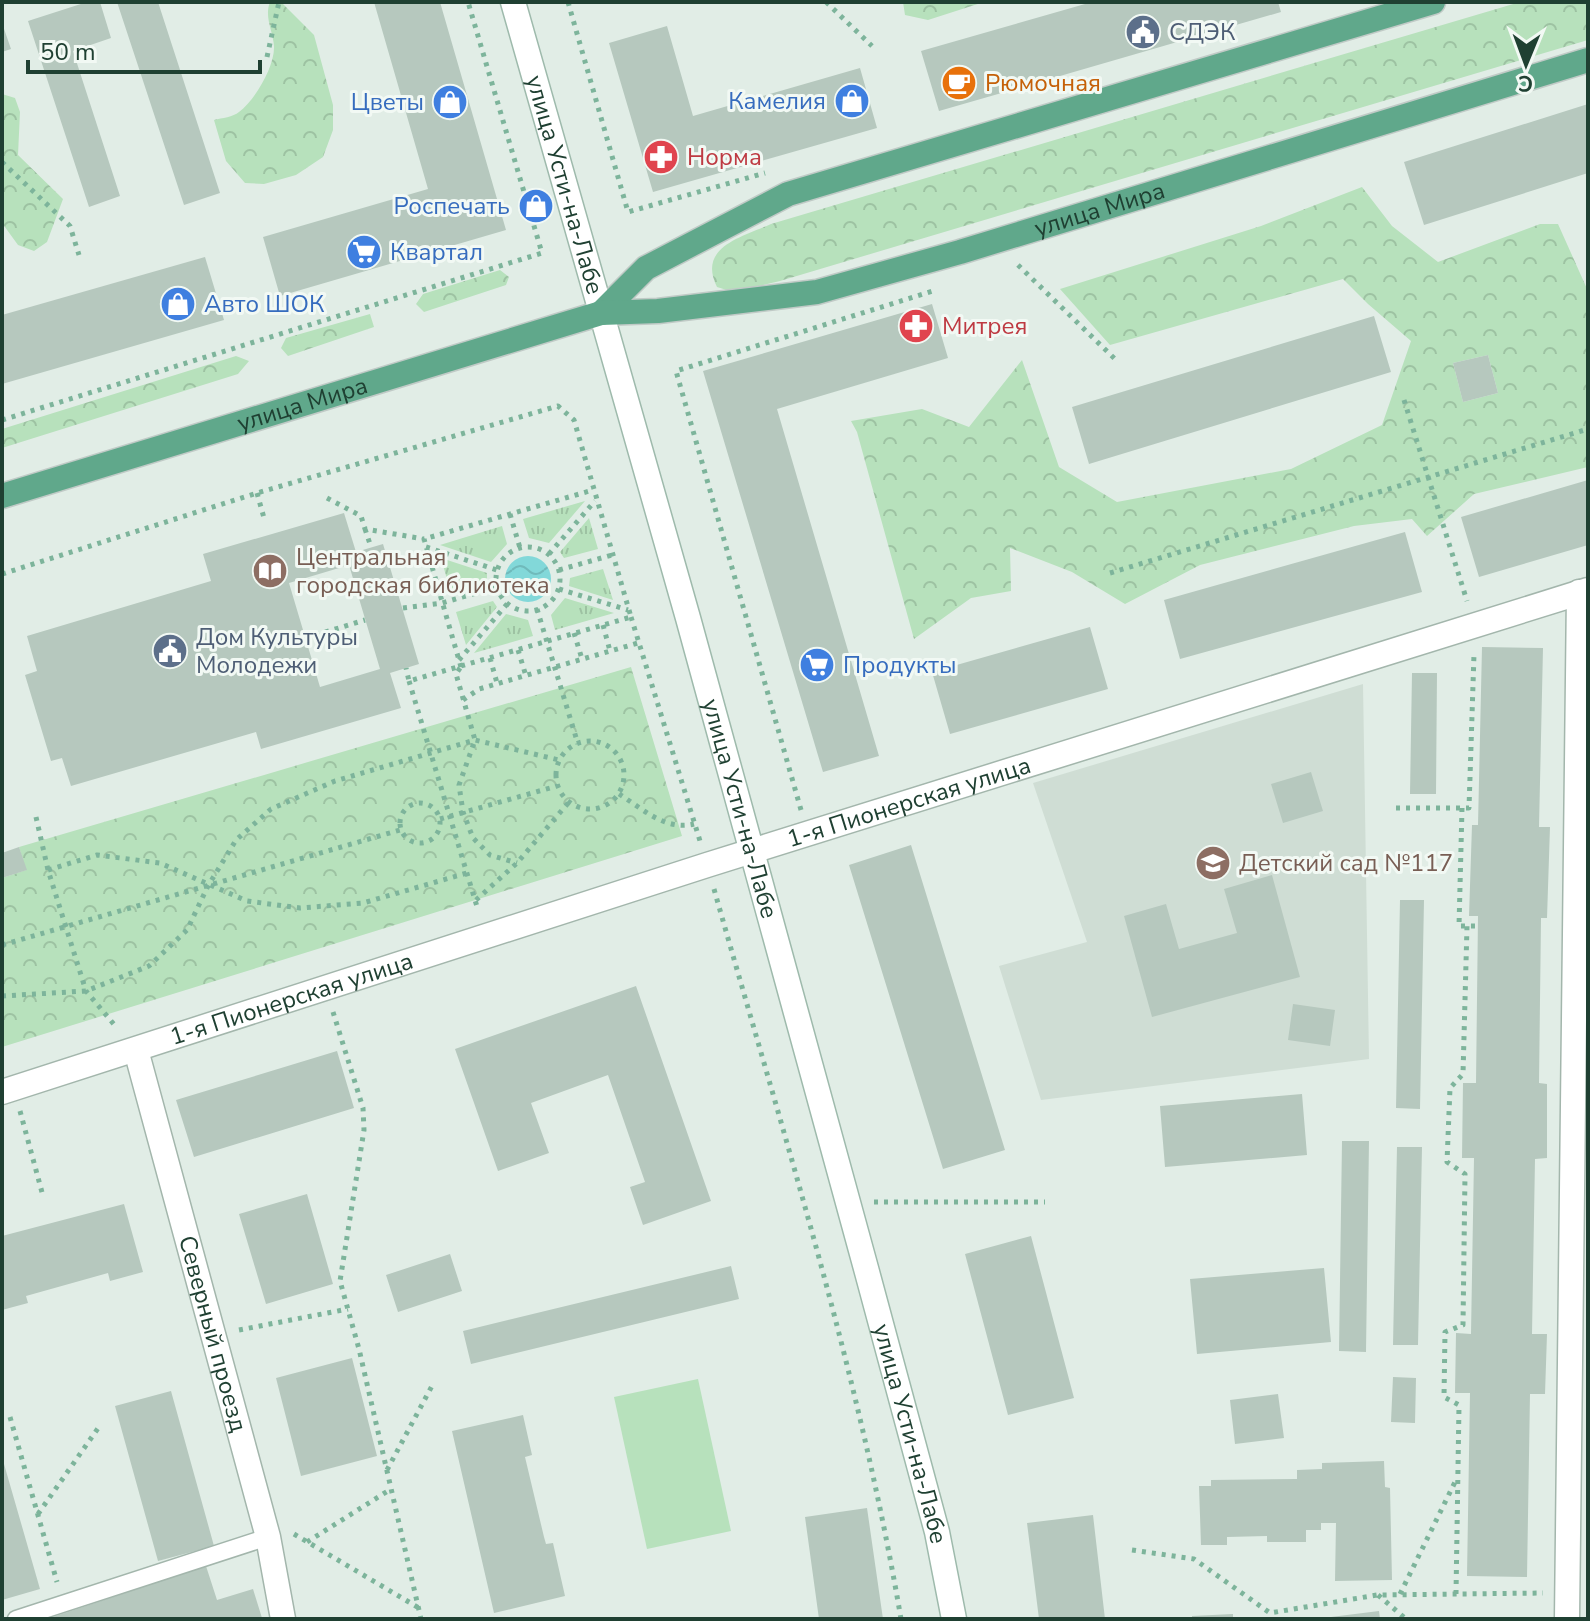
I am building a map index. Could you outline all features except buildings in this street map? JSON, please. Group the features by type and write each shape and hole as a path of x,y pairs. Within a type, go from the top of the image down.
{"main road":[{"name":"улица Мира","path":"601,313 646,268 788,194 1433,2"},
{"name":"улица Мира","path":"2,496 601,313 658,311 817,292 960,252 1588,60"}],"street":[{"name":"улица Усти-на-Лабе","path":"513,2 692,633 848,1202 937,1532 954,1619"},
{"name":"1-я Пионерская улица","path":"9,1096 136,1050 750,851 1584,591"},
{"path":"1567,1619 1580,1237 1584,591"},
{"name":"Северный проезд","path":"136,1050 279,1534 283,1619"}],"lane":[{"path":"16,1619 279,1534"}],"path":[{"path":"267,57 279,2"},
{"path":"2,420 542,253 468,2"},
{"path":"568,2 628,212"},
{"path":"826,2 872,46"},
{"path":"2,162 70,226 79,255"},
{"path":"1018,265 1116,360"},
{"path":"676,371 808,833"},
{"path":"1396,808 1469,808 1475,625 1404,400"},
{"path":"2,574 257,493 558,406 574,420 638,643 707,865 826,1284 884,1515 901,1619"},
{"path":"1110,573 1588,429"},
{"path":"365,529 424,539 593,490"},
{"path":"257,493 264,518"},
{"path":"327,498 361,516 371,547"},
{"path":"549,554 596,500"},
{"path":"510,514 520,548"},
{"path":"424,539 461,667"},
{"path":"426,547 497,570"},
{"path":"520,548 539,548 549,554 559,570 559,589 554,598 537,609 516,608 508,603 497,587 497,570 506,556 520,548"},
{"path":"559,570 612,555"},
{"path":"403,608 442,603 497,587"},
{"path":"559,589 630,614"},
{"path":"459,660 508,603"},
{"path":"537,609 578,744"},
{"path":"409,681 602,625 630,614"},
{"path":"306,638 365,620"},
{"path":"602,625 610,651"},
{"path":"574,633 582,659"},
{"path":"463,700 479,689 497,683 638,643"},
{"path":"518,650 526,676"},
{"path":"490,658 497,683"},
{"path":"461,667 456,674 475,740 459,785 463,812 473,838 490,855 517,863"},
{"path":"406,668 486,937"},
{"path":"2,996 86,991 149,966 187,930 208,886 236,840 271,809 335,781 475,740 559,760"},
{"path":"590,741 602,743 620,759 624,783 609,804 596,809 581,809 569,802 557,786 559,760 567,750 578,744 590,741"},
{"path":"440,819 557,786"},
{"path":"619,794 670,826 694,824"},
{"path":"476,901 517,863 569,802"},
{"path":"410,805 428,805 436,810 440,819 438,833 422,844 409,841 400,830 402,812 410,805"},
{"path":"1462,808 1459,926 1478,926"},
{"path":"36,817 48,870 86,991 136,1050"},
{"path":"2,945 400,830"},
{"path":"48,870 97,855 160,863 247,901 300,908 363,903 467,873"},
{"path":"1456,1594 1459,1405 1444,1397 1444,1360 1445,1332 1463,1325 1465,1174 1447,1162 1450,1088 1463,1074 1467,926"},
{"path":"325,989 363,1108 364,1130 340,1281 421,1619"},
{"path":"9,1096 43,1196"},
{"path":"848,1202 1045,1202"},
{"path":"232,1332 348,1309"},
{"path":"387,1470 433,1384"},
{"path":"10,1417 63,1603"},
{"path":"38,1514 101,1424"},
{"path":"1400,1594 1458,1475"},
{"path":"307,1542 391,1489"},
{"path":"279,1534 307,1542 419,1608"},
{"path":"1132,1550 1194,1559 1270,1613 1377,1595 1568,1593"},
{"path":"1377,1595 1406,1619"}],"shaded area":[{"name":"Детский сад №117","path":"1363,684 1369,1059 1041,1100 999,966 1087,942 1033,783"}],"green space":[{"path":"270,2 281,2 314,35 333,105 333,130 323,157 296,175 264,184 245,183 226,161 214,120 239,112 268,73 274,46 268,19"},
{"path":"903,2 984,2 928,20 905,15"},
{"path":"1520,2 1588,2 1588,40 780,281 733,292 717,287 712,273 713,262 726,245 771,224"},
{"path":"2,94 15,98 20,112 18,155 63,199 47,242 34,251 18,245 2,223"},
{"path":"1362,187 1392,226 1438,262 1540,224 1558,224 1588,291 1588,467 1474,494 1427,536 1412,519 1354,526 1200,565 1125,604 1072,572 1010,548 1011,591 971,598 914,639 857,432 851,421 922,409 969,427 1022,360 1059,467 1117,502 1291,469 1382,425 1411,341 1343,279 1110,345 1060,289 1261,226","holes":["1488,355 1498,393 1463,402 1453,363"]},
{"path":"500,270 509,277 506,285 424,312 416,304 423,294"},
{"path":"370,314 374,327 288,356 281,348 286,338"},
{"path":"236,356 249,361 238,374 2,448 2,429"},
{"path":"585,501 549,543 529,538 523,519"},
{"path":"589,518 598,549 564,558 560,552"},
{"path":"502,526 507,544 491,562 440,545"},
{"path":"441,558 487,573 487,579 450,590"},
{"path":"603,569 613,600 569,586 570,578"},
{"path":"565,598 614,613 555,630 551,615"},
{"path":"493,601 497,607 466,645 456,612"},
{"path":"506,614 528,620 533,636 474,653"},
{"path":"631,667 682,836 2,1047 2,878 26,870 19,847"},
{"path":"698,1379 731,1531 647,1549 614,1397"}],"water":[{"path":"528,556 544,563 551,579 544,595 528,602 512,595 505,579 512,563"}],"place":[{"name":"СДЭК","path":"1143,32"},
{"name":"Рюмочная","path":"959,83"},
{"name":"Камелия","path":"852,101"},
{"name":"Цветы","path":"450,102"},
{"name":"Норма","path":"661,157"},
{"name":"Роспечать","path":"536,206"},
{"name":"Квартал","path":"364,252"},
{"name":"Авто ШОК","path":"178,304"},
{"name":"Митрея","path":"916,326"},
{"name":"Центральная городская библиотека","path":"270,571"},
{"name":"Дом Культуры Молодежи","path":"170,651"},
{"name":"Продукты","path":"817,665"},
{"name":"Детский сад №117","path":"1213,863"}]}
